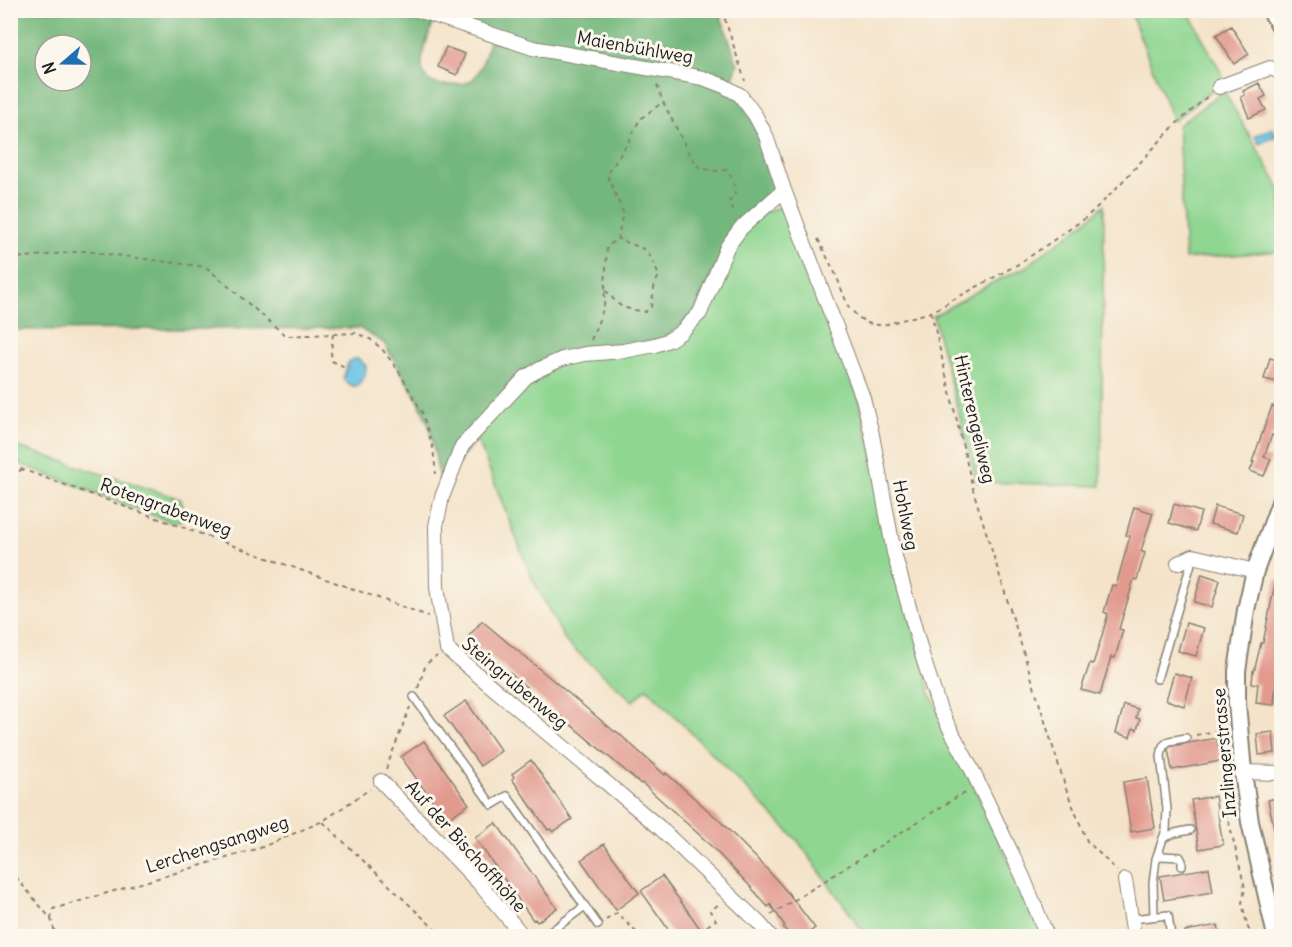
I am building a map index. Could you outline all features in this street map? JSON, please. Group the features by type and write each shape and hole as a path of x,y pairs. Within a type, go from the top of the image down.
{"street":[{"name":"Maienbühlweg","path":"418,10 533,48 704,78 740,95"},
{"path":"1270,10 1281,29"},
{"path":"1219,87 1270,68 1281,74"},
{"name":"Hohlweg","path":"740,95 766,136 784,190 863,398 894,553 940,710 972,770 1023,877 1047,936"},
{"name":"Steingrubenweg","path":"770,936 659,827 447,649 437,587 435,550 436,526 442,497 462,446 526,377 562,359 655,345 680,333 700,313 727,247 741,228 784,190"},
{"name":"Inzlingerstrasse","path":"1276,936 1250,822 1237,703 1237,671 1246,610 1255,571 1281,497"},
{"path":"1178,563 1193,556 1255,571"},
{"path":"1243,772 1281,773"},
{"name":"Auf der Bischoffhöhe","path":"381,781 478,882 523,936"},
{"path":"1125,880 1134,936"}],"lane":[{"path":"1157,678 1193,556"},
{"path":"414,697 492,805 507,796 598,925"},
{"path":"1154,916 1153,883 1156,859 1166,830 1167,809 1161,756 1163,746 1168,741 1186,738"},
{"path":"1163,838 1190,830"},
{"path":"1156,859 1162,855 1180,856 1182,866"},
{"path":"544,936 585,906"},
{"path":"1132,919 1167,915 1171,936"}],"path":[{"path":"722,10 746,80 740,95"},
{"path":"661,69 662,76 657,85 663,102 690,155 700,168 715,171 727,170 733,179 735,194 729,202 741,228"},
{"path":"816,235 848,306 858,317 867,323 878,325 931,312 1022,262 1084,219 1108,197 1175,125 1219,87"},
{"path":"585,354 604,307 607,247 618,238 623,212 607,175 640,119 663,102"},
{"path":"605,291 617,304 631,310 645,312 651,307 655,283 659,276 651,257 642,248 618,238"},
{"path":"10,256 15,258 85,251 206,267 286,336 356,333 370,339 382,349 398,370 422,412 433,447 437,483 442,497"},
{"name":"Hinterengeliweg","path":"931,312 974,493 1066,789 1087,841 1125,880"},
{"path":"10,320 13,324 11,454 15,464 21,469 10,487"},
{"path":"333,334 332,361 345,367"},
{"name":"Rotengrabenweg","path":"21,469 442,621"},
{"path":"381,781 426,664 447,649"},
{"path":"1186,738 1216,731 1220,734 1226,754"},
{"path":"1228,764 1224,779 1225,806 1245,888 1242,903 1248,928 1253,936"},
{"name":"Lerchengsangweg","path":"51,919 53,909 260,848 323,821 381,781"},
{"path":"759,923 960,795 973,794"},
{"path":"323,821 442,936"},
{"path":"10,870 51,919 56,936"},
{"path":"692,936 716,920 710,911 730,896"},
{"path":"598,925 617,913 640,936"}],"green space":[{"path":"10,11 719,11 738,65 731,82 762,140 778,185 735,228 693,313 663,339 568,355 508,393 441,487 430,428 419,402 384,343 359,328 11,330","holes":["436,16 491,35 480,69 469,82 448,85 434,83 426,78 422,70 422,60"]},
{"path":"1130,11 1188,11 1225,80 1173,121"},
{"path":"1221,93 1225,93 1281,190 1281,251 1185,259 1178,125"},
{"path":"1104,205 1101,486 977,482 933,316 1024,268"},
{"path":"781,207 794,233 859,398 930,693 1044,936 866,936 798,841 647,688 633,701 566,642 531,576 474,436 526,385 736,240 763,212"},
{"path":"15,446 181,499 183,506 181,520 173,523 21,464 15,456"}],"water":[{"path":"1273,128 1276,136 1259,144 1255,136"},
{"path":"359,359 366,366 365,376 356,387 343,379 348,363"}],"building":[{"path":"1231,26 1249,54 1234,64 1216,35"},
{"path":"446,47 465,54 457,75 438,67"},
{"path":"1259,83 1266,96 1260,99 1266,110 1249,118 1241,97 1245,95 1243,91"},
{"path":"1270,358 1281,361 1281,383 1264,379"},
{"path":"1272,406 1281,409 1281,438 1272,435 1264,457 1271,459 1264,476 1250,471"},
{"path":"1174,504 1201,512 1196,531 1169,523"},
{"path":"1215,506 1243,514 1238,532 1210,524"},
{"path":"1134,507 1153,513 1141,551 1145,553 1137,580 1134,579 1119,629 1123,630 1115,658 1111,657 1100,695 1081,690 1101,639 1108,614 1104,612 1112,585 1116,586 1130,536 1126,535"},
{"path":"1202,574 1220,580 1212,607 1194,602"},
{"path":"1276,579 1281,579 1281,656 1280,664 1278,663 1274,705 1256,703 1258,684 1252,683"},
{"path":"482,621 616,731 719,820 766,868 815,928 804,936 791,936 770,904 768,907 704,839 642,783 468,637"},
{"path":"1186,623 1204,628 1196,656 1178,651"},
{"path":"1174,673 1192,678 1184,706 1166,700"},
{"path":"466,701 501,751 480,766 444,716"},
{"path":"1124,705 1138,709 1136,718 1140,719 1137,730 1133,728 1130,737 1116,733"},
{"path":"1273,732 1275,753 1259,755 1257,734"},
{"path":"1217,738 1221,761 1172,770 1168,749 1171,746"},
{"path":"424,741 469,804 446,820 401,757"},
{"path":"531,760 572,819 553,832 548,830 512,779 514,777 512,774"},
{"path":"1147,778 1155,828 1131,832 1123,782"},
{"path":"1215,796 1223,845 1199,849 1191,800"},
{"path":"1280,797 1281,840 1277,841 1268,800"},
{"path":"496,823 557,908 537,922 533,920 475,838"},
{"path":"604,844 639,893 616,910 581,860"},
{"path":"1209,868 1213,892 1164,900 1160,876"},
{"path":"662,876 705,936 673,936 641,891"},
{"path":"1218,925 1220,936 1186,936 1185,931"}]}
